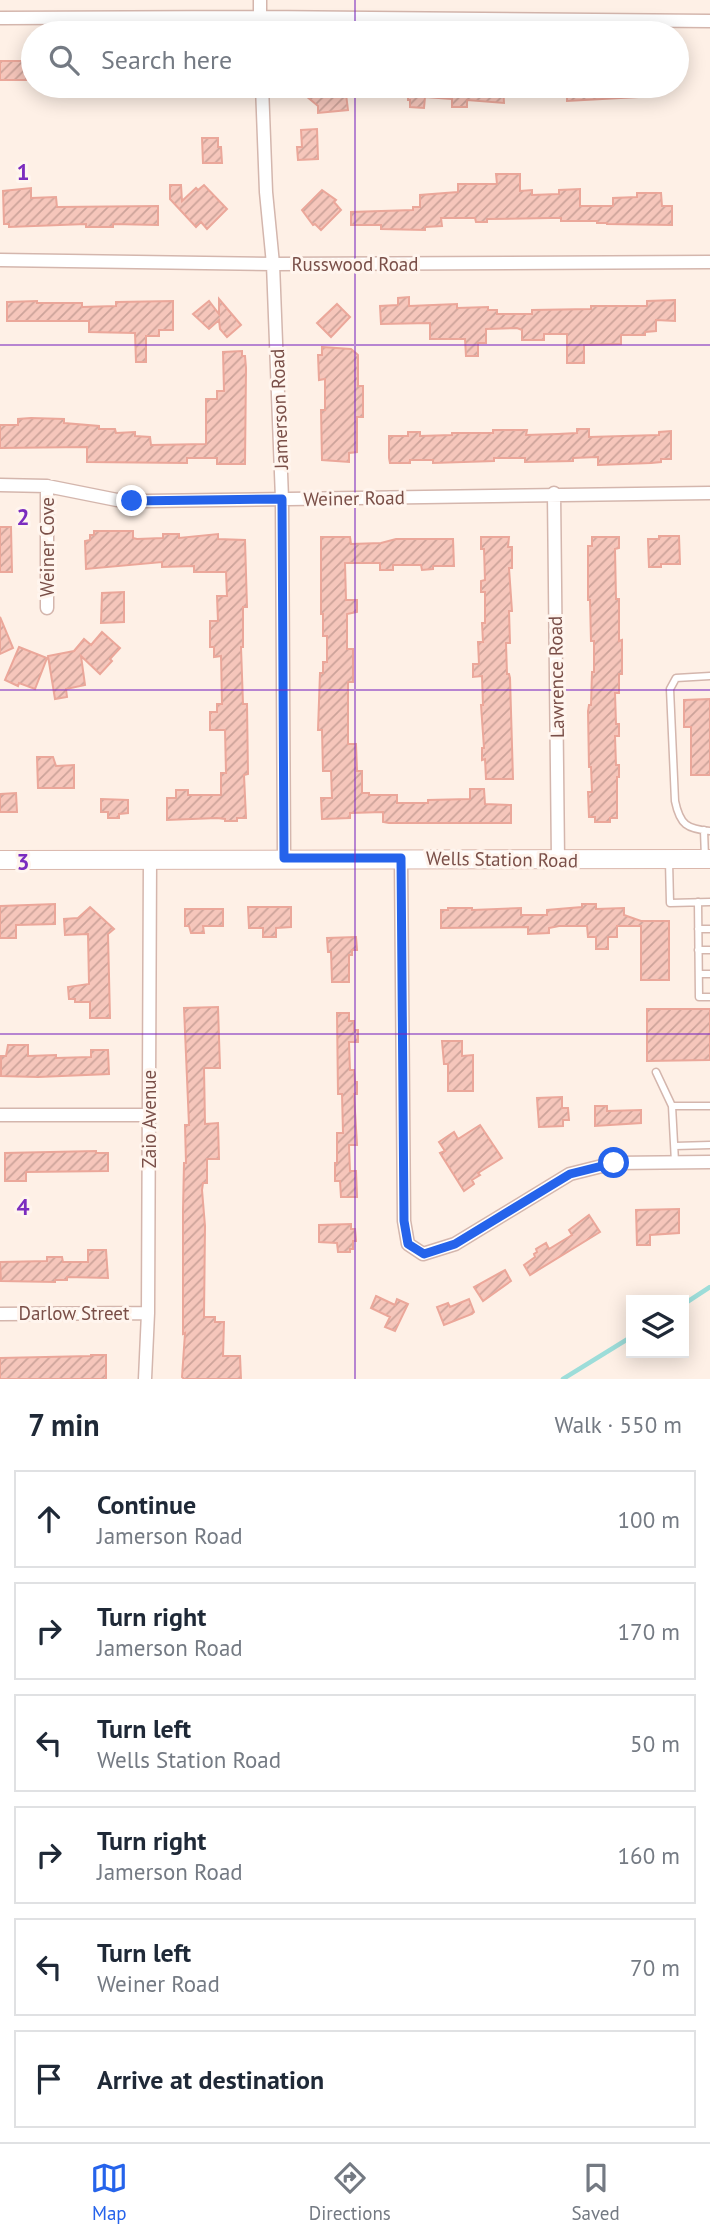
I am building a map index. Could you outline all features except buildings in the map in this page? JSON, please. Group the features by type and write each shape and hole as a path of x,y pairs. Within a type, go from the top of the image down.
{"street":[{"path":"260,0 260,21"},
{"path":"0,18 710,21"},
{"name":"Jamerson Road","path":"262,98 266,192 273,264 282,499 284,858"},
{"name":"Russwood Road","path":"0,260 273,264 710,262"},
{"name":"Weiner Road","path":"0,485 47,486 132,501 710,493"},
{"name":"Weiner Cove","path":"47,486 47,608"},
{"name":"Lawrence Road","path":"554,494 558,860"},
{"path":"401,858 404,1221 408,1244 424,1254 455,1244 570,1174 614,1163 710,1162"},
{"name":"Zaio Avenue","path":"145,1379 148,1313 150,859"},
{"name":"Wells Station Road","path":"0,860 707,860"},
{"path":"0,1115 149,1115"},
{"name":"Darlow Street","path":"0,1314 148,1313"}],"lane":[{"path":"707,860 707,830 691,829 677,814 670,689 676,678 710,676"},
{"path":"669,860 670,903 710,902"},
{"path":"698,902 699,997 710,997"},
{"path":"698,929 710,929"},
{"path":"698,950 710,950"},
{"path":"699,974 710,974"},
{"path":"656,1072 672,1106 675,1162"},
{"path":"672,1106 710,1106"},
{"path":"675,1146 710,1145"}],"waterway":[{"path":"689,1301 710,1287"},
{"path":"563,1379 626,1340"}],"route":[{"path":"132,501 282,499 284,858 401,858 404,1221 408,1244 424,1254 455,1244 570,1174 614,1163"}]}
